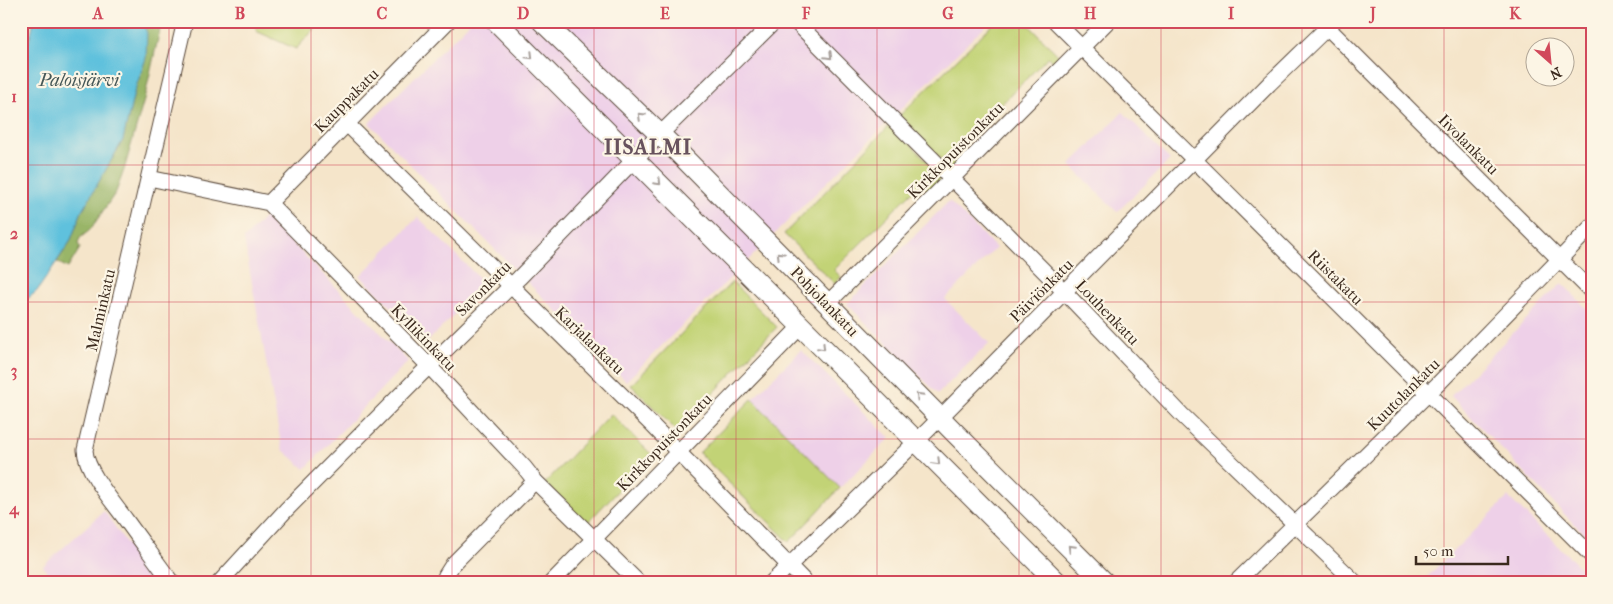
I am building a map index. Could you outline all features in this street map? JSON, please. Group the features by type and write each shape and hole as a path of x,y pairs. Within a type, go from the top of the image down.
{"main road":[{"name":"Pohjolankatu","path":"496,21 1058,583"},
{"name":"Pohjolankatu","path":"542,21 660,134 1105,583"}],"street":[{"name":"Malminkatu","path":"172,583 102,488 85,457 87,437 185,21"},
{"name":"Kauppakatu","path":"269,203 448,21"},
{"name":"Savonkatu","path":"219,583 286,510 775,21"},
{"name":"Louhenkatu","path":"795,21 1064,292 1183,416 1356,583"},
{"name":"Riistakatu","path":"1056,21 1592,556"},
{"name":"Kirkkopuistonkatu","path":"827,304 1108,21"},
{"name":"Päiviönkatu","path":"772,583 940,418 1328,24"},
{"name":"Iivolankatu","path":"1328,24 1592,292"},
{"name":"Karjalankatu","path":"347,124 678,452 806,583"},
{"path":"149,178 269,203"},
{"name":"Kyllikinkatu","path":"269,203 429,366 535,481 639,583"},
{"name":"Kuutolankatu","path":"1235,583 1428,393 1592,226"},
{"name":"Kirkkopuistonkatu","path":"551,583 801,326"},
{"path":"442,583 453,564 535,481"}],"shaded area":[{"path":"471,21 990,21 626,381 369,123"},
{"path":"1123,112 1170,160 1117,212 1070,165"},
{"path":"949,201 996,248 945,299 989,343 938,394 847,304"},
{"path":"266,216 408,361 305,469 282,449 244,239"},
{"path":"418,217 485,284 427,342 360,276"},
{"path":"1562,283 1592,314 1592,541 1451,396"},
{"path":"801,350 890,438 840,488 752,399"},
{"path":"1508,497 1592,579 1592,583 1421,583"},
{"path":"104,511 154,583 54,583 43,566"}],"green space":[{"path":"21,21 30,21 21,54"},
{"path":"142,21 162,21 144,100 124,170 116,192 90,230 80,238 78,243 80,248 68,268 57,262 70,242 82,211 123,140 134,93 146,57"},
{"path":"258,21 322,21 296,49 256,31"},
{"path":"996,21 1025,21 1060,57 1054,63 1048,57 957,149 963,155 950,169 899,116"},
{"path":"891,124 943,177 928,191 920,184 834,270 841,277 835,284 784,234"},
{"path":"732,282 777,327 677,431 631,385"},
{"path":"752,399 840,488 789,542 699,453"},
{"path":"611,414 652,455 586,524 545,483"}],"water":[{"name":"Paloisjärvi","path":"34,21 142,21 147,33 146,58 134,93 123,140 82,211 70,242 37,291 21,304 21,66"}],"district":[{"name":"IISALMI","path":"648,147"}]}
